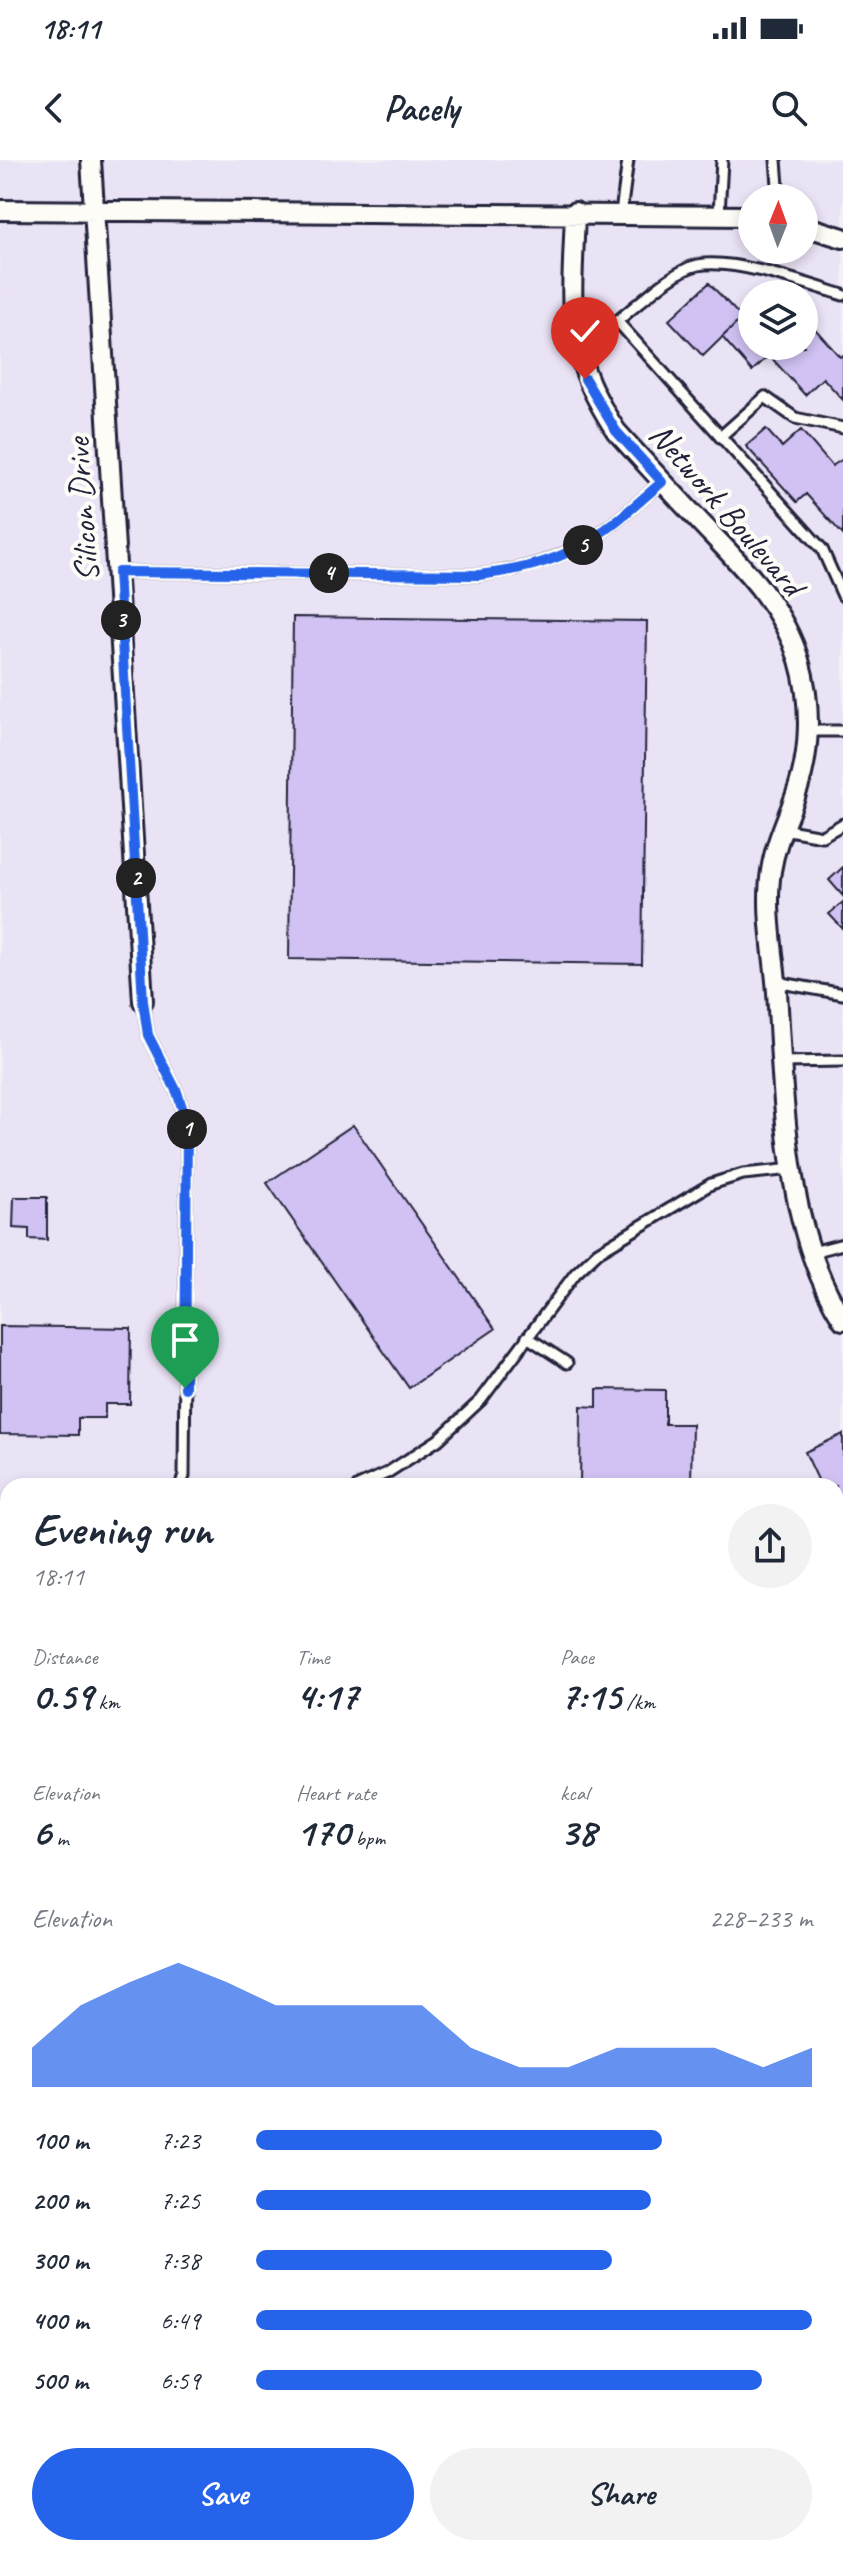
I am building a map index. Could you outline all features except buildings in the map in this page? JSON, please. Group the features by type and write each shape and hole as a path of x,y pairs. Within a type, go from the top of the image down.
{"street":[{"name":"Silicon Drive","path":"91,160 143,1001"},
{"path":"0,210 738,215"},
{"name":"Network Boulevard","path":"575,212 573,328 577,353 595,399 616,431 756,581 782,618 805,682 808,731 802,773 774,854 769,893 793,1169 812,1252 822,1282 843,1320"},
{"path":"818,230 843,238"}],"lane":[{"path":"621,213 628,160"},
{"path":"719,214 722,160"},
{"path":"776,160 778,184"},
{"path":"573,328 617,321 680,273 698,265 735,267 843,295"},
{"path":"617,321 822,549 843,596"},
{"path":"720,437 765,397 795,418 843,428"},
{"path":"118,572 479,575 522,569 563,556 602,534 662,482"},
{"path":"808,731 843,731"},
{"path":"782,829 822,836 843,824"},
{"path":"776,982 843,994"},
{"path":"143,1001 148,1035 177,1092 187,1123 183,1478"},
{"path":"782,1062 843,1061"},
{"path":"376,1478 438,1440 481,1400 575,1274 598,1252 711,1184 743,1174 793,1169"},
{"path":"812,1252 843,1244"},
{"path":"527,1337 567,1363"}],"shaded area":[{"path":"0,160 843,160 843,1478 0,1478"}],"route":[{"path":"185,1388 187,1123 177,1092 148,1035 143,1001 118,572 479,575 522,569 563,556 602,534 662,482 616,431 585,379"}]}
